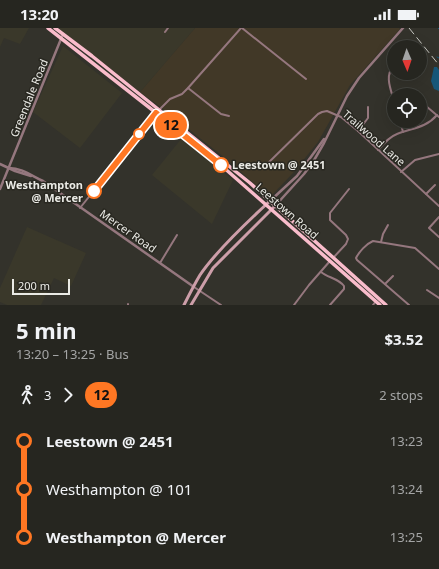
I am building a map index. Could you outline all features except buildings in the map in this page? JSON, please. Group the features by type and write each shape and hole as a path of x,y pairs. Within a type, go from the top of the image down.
{"main road":[{"name":"Leestown Road","path":"48,28 62,36 250,183 270,202 295,222 380,305"},
{"name":"Leestown Road","path":"55,28 62,36"},
{"name":"Leestown Road","path":"158,111 271,210 332,259 384,305"},
{"path":"184,305 200,275 219,253 270,202"},
{"path":"191,305 213,268 275,206"},
{"path":"376,301 384,305"}],"street":[{"path":"165,32 168,28"},
{"path":"80,208 158,111 170,99 182,94 242,28 306,79"},
{"path":"275,206 304,174 320,151 337,115 359,78 403,28"},
{"name":"Greendale Road","path":"0,189 62,36"},
{"path":"188,88 221,114 229,116"},
{"path":"358,131 368,118 368,107"},
{"path":"378,150 390,138 425,125 438,116 427,107"},
{"name":"Trailwood Lane","path":"262,169 318,114 327,111 337,115 358,131 439,206"},
{"path":"402,128 403,132"},
{"path":"270,202 297,176 326,137"},
{"path":"401,172 415,160 439,154"},
{"name":"Mercer Road","path":"0,164 9,168 15,168 49,185 194,286"},
{"path":"426,194 435,185"},
{"path":"294,305 346,244 348,239 346,235 330,220 330,213 350,189"},
{"path":"439,217 430,228 439,237"},
{"path":"381,242 388,225"},
{"path":"160,263 178,235"},
{"path":"409,305 356,258 373,241 381,242 415,248 439,269"},
{"path":"321,272 324,275 337,279 344,286 344,289 330,305"},
{"path":"385,284 393,276"},
{"path":"194,286 221,305"},
{"path":"427,290 439,298"},
{"path":"373,305 376,301"}],"shaded area":[{"path":"0,28 29,28 20,44 4,38 0,47"},
{"path":"58,28 195,28 140,92"},
{"path":"195,28 400,29 390,40 387,40 387,44 350,85 318,142 293,173 272,195 268,196 230,162 140,92"},
{"path":"63,46 122,93 80,148 33,112"},
{"path":"182,138 233,180 212,224 152,175"},
{"path":"27,227 86,253 71,286 54,278 41,305 7,305 0,302 0,288"}],"water":[{"path":"434,67 437,67 439,70 439,91 434,89 431,81"}],"railway":[{"path":"409,28 439,65"}],"bus line":[{"name":"12","path":"94,191 156,113 221,165"}],"place":[{"name":"Leestown @ 2451","path":"221,165"},
{"name":"Westhampton @ Mercer","path":"94,191"}]}
